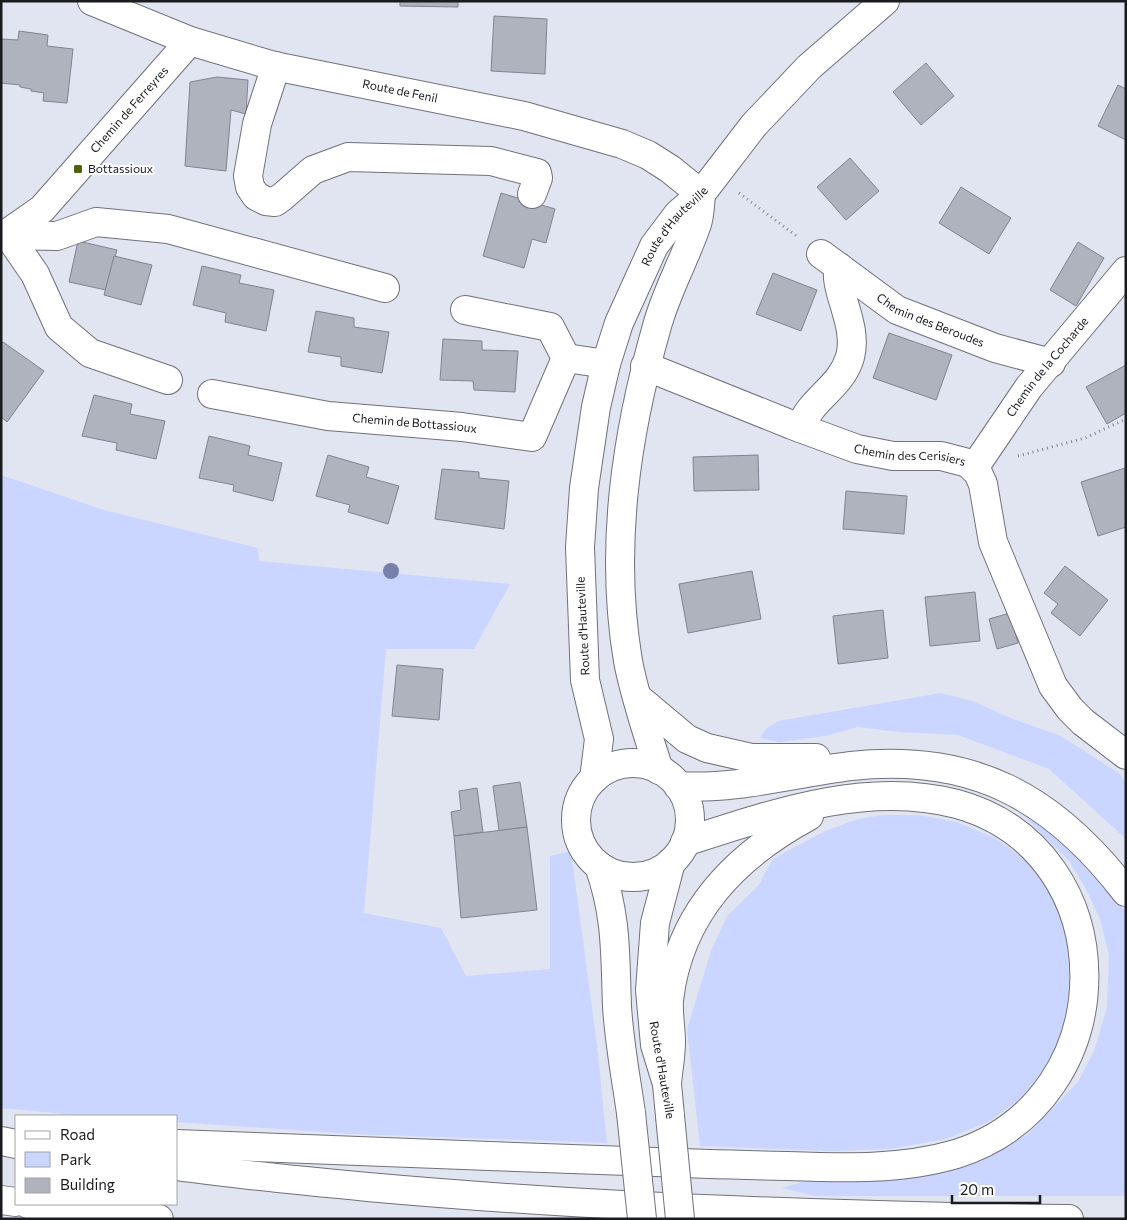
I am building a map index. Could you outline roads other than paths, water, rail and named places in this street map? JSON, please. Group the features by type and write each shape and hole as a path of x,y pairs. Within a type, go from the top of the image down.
{"main road":[{"name":"Route de Fenil","path":"92,1 190,41 276,66 524,116 622,144 708,184"},
{"path":"708,184 754,125 789,88 877,7"},
{"name":"Chemin de Ferreyres","path":"4,236 42,209 190,41"},
{"path":"276,66 257,124 248,176 250,188 256,196 266,201 275,202 313,170 348,157 491,161 537,173 538,178 532,194"},
{"name":"Route d'Hauteville","path":"594,779 599,739 585,680 580,548 589,448 606,364 632,290 654,246 678,214 708,184"},
{"name":"Route d'Hauteville","path":"669,778 638,698 628,662 619,551 627,454 646,366 662,307 698,222 708,184"},
{"path":"4,236 57,236 96,222 168,229 385,288"},
{"path":"4,236 35,274 59,327 90,353 168,380"},
{"name":"Chemin des Beroudes","path":"800,428 805,415 813,404 841,376 850,357 852,329 838,279 830,261 897,310 995,348 1050,363"},
{"name":"Chemin de la Cocharde","path":"974,468 1029,387 1126,271"},
{"path":"465,310 550,327 566,358 606,364"},
{"name":"Chemin de Bottassioux","path":"212,394 328,416 462,427 532,437 566,358"},
{"name":"Chemin des Cerisiers","path":"606,364 646,366 837,443 875,453 910,457 941,456 963,460 974,468 982,484 997,553 1028,620 1053,686 1070,709 1083,722 1126,755"},
{"path":"638,698 687,739 707,748 751,758 820,758 852,766"},
{"path":"642,1219 618,1008 615,933 609,894 599,866 582,846 576,820 582,795 594,779 606,770 626,764 646,765 669,778 729,787 852,766 896,764 941,768 976,776 1013,789 1045,810 1082,842 1126,892"},
{"path":"669,778 687,804 690,819 678,852"},
{"path":"178,1144 840,1168 874,1167 935,1159 956,1154 993,1139 1025,1120 1054,1092 1066,1075 1084,1038 1094,1001 1095,981 1092,941 1079,904 1064,878 1046,855 1015,830 980,811 960,804 913,796 889,795 837,800 736,826 678,852 656,872 640,877 614,874 599,866"},
{"path":"667,1084 671,1043 669,1002 674,968 680,949 697,915 724,880 754,851 784,830 837,800"},
{"name":"Route d'Hauteville","path":"678,852 655,923 650,990 655,1045 667,1084 680,1219"},
{"path":"1,1138 15,1138"},
{"path":"1,1142 15,1144"},
{"path":"178,1166 441,1193 570,1202 838,1215 1069,1219"},
{"path":"1,1200 15,1202"},
{"path":"37,1205 159,1219"}],"place":[{"name":"Bottassioux","path":"78,169"}]}
